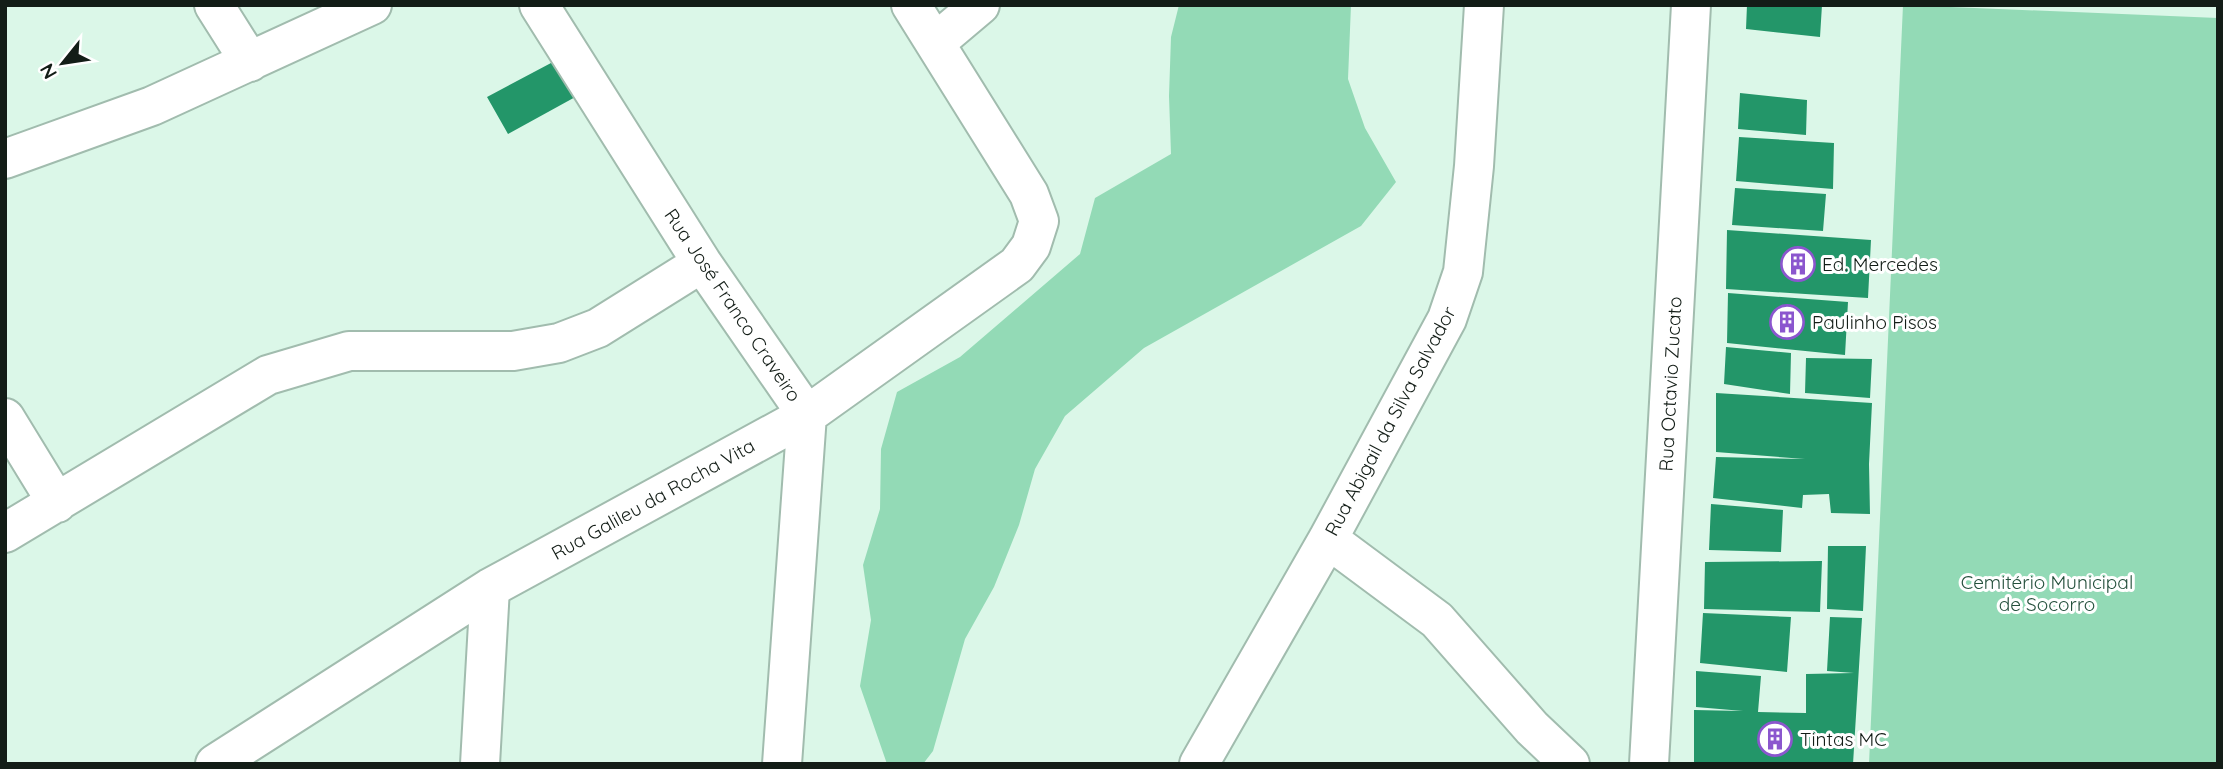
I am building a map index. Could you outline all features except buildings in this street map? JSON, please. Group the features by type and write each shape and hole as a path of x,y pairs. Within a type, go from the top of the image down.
{"street":[{"path":"214,5 250,62"},
{"path":"5,159 152,106 372,5"},
{"name":"Rua José Franco Craveiro","path":"539,5 702,262 807,415 782,764"},
{"name":"Rua Galileu da Rocha Vita","path":"215,764 490,588 807,415 1017,265 1031,246 1039,221 1029,194 911,5"},
{"path":"935,43 980,5"},
{"name":"Rua Abigail da Silva Salvador","path":"1199,764 1328,539 1447,319 1462,272 1474,166 1484,5"},
{"name":"Rua Octavio Zucato","path":"1649,764 1690,5"},
{"path":"5,533 268,375 349,351 513,351 559,343 598,328 702,262"},
{"path":"5,418 57,503"},
{"path":"1328,539 1437,620 1532,728 1570,764"},
{"path":"480,764 490,588"}],"green space":[{"path":"1179,5 1351,5 1348,79 1365,128 1396,182 1361,226 1144,348 1065,416 1035,469 1019,525 994,587 965,639 933,751 923,764 887,764 860,686 871,620 863,565 880,509 881,449 897,392 960,357 1080,254 1095,198 1171,154 1171,37"},
{"name":"Cemitério Municipal de Socorro","path":"1903,5 2218,18 2218,764 1869,764"}],"place":[{"name":"Ed. Mercedes","path":"1798,264"},
{"name":"Paulinho Pisos","path":"1787,322"},
{"name":"Tintas MC","path":"1775,739"}]}
